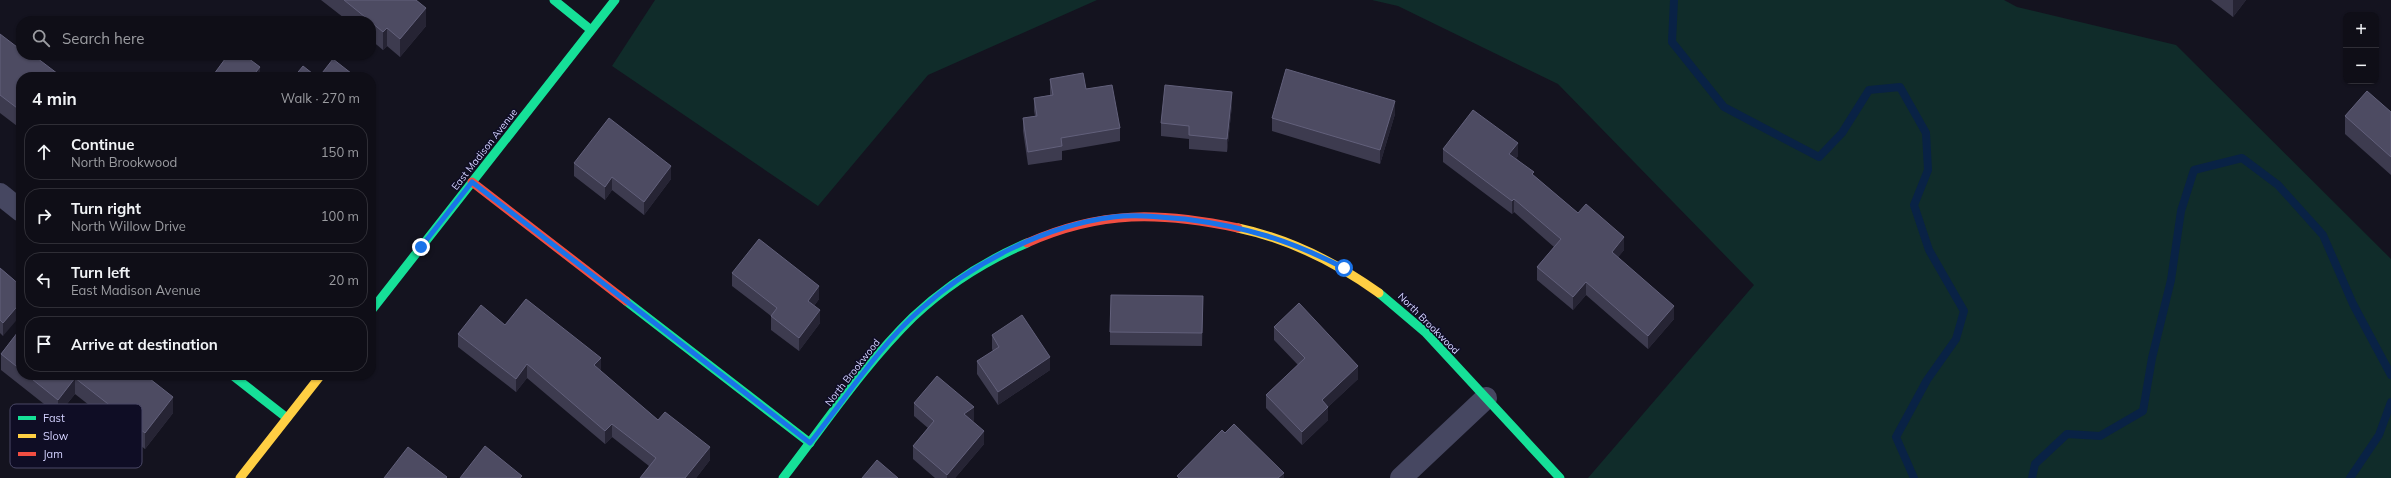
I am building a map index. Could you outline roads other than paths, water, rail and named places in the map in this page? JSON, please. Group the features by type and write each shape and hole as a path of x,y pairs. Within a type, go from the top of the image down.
{"street":[{"path":"554,0 591,30"},
{"name":"East Madison Avenue","path":"376,305 615,0"},
{"path":"472,182 810,443"},
{"path":"0,194 16,207"},
{"name":"North Brookwood","path":"783,478 890,342 920,310 939,294 979,266 1016,246 1058,230 1112,217 1158,216 1224,224 1266,234 1306,249 1344,268 1392,302 1424,331 1560,478"},
{"path":"238,380 287,418"},
{"path":"240,478 317,380"},
{"path":"1401,478 1486,398"}],"waterway":[{"path":"1674,0 1672,42 1724,107 1819,157 1842,133 1869,90 1900,87 1926,133 1928,170 1914,205 1929,250 1964,311 1956,339 1927,380 1896,437 1914,478"},
{"path":"2032,478 2035,464 2067,434 2100,436 2143,411 2152,358 2171,280 2181,211 2194,170 2242,158 2278,185 2323,235 2353,304 2391,375"},
{"path":"2350,478 2379,435 2391,402"}]}
